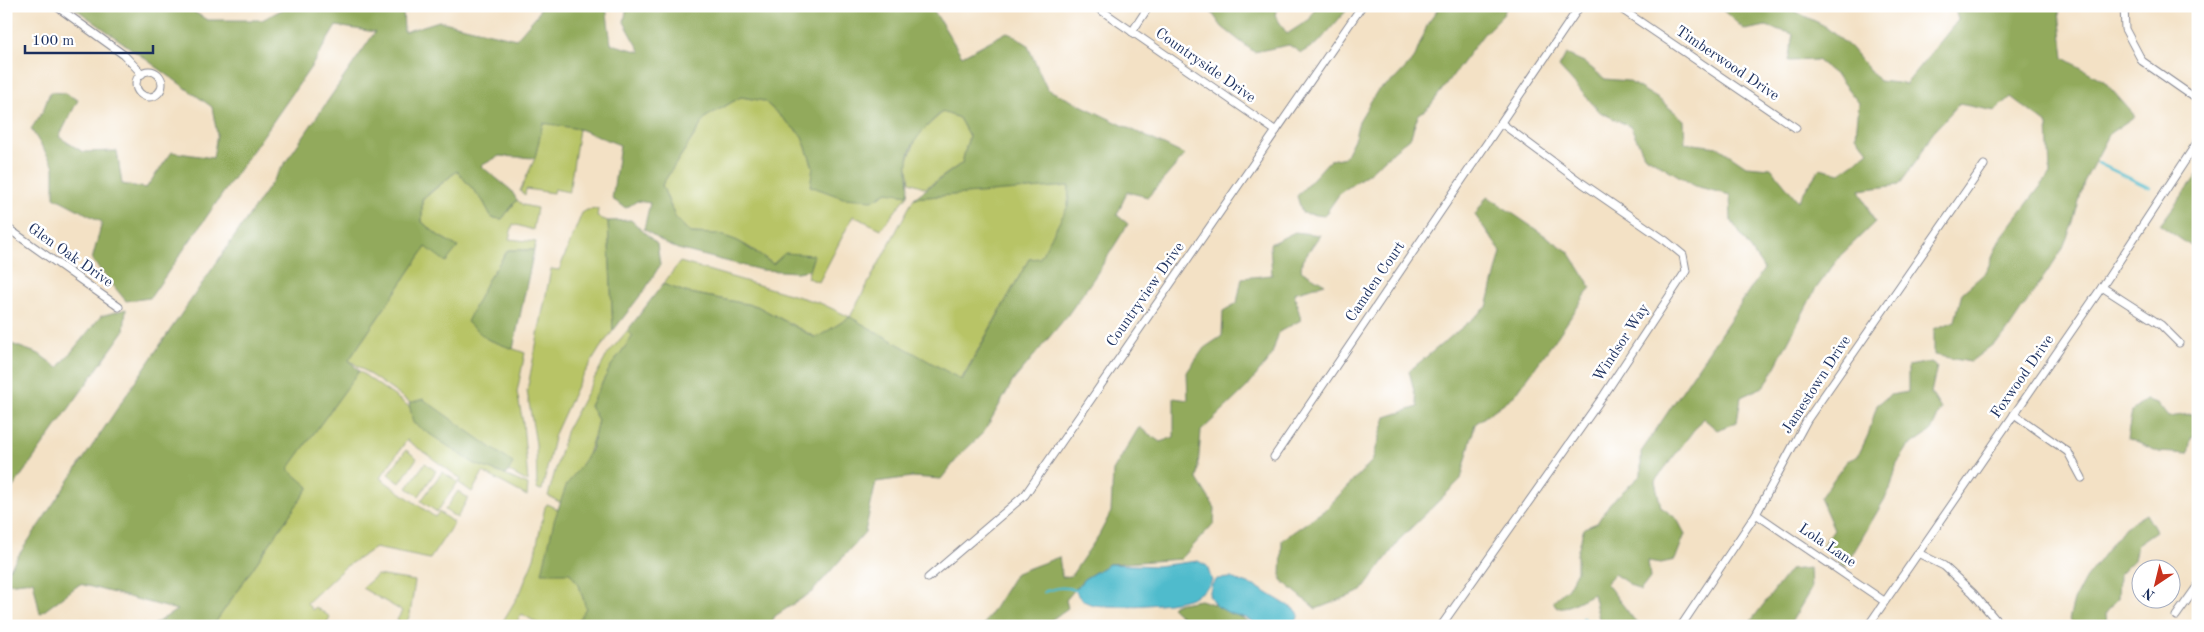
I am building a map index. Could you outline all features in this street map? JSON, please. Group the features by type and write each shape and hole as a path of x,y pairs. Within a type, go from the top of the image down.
{"street":[{"path":"56,6 124,55 142,74"},
{"name":"Countryside Drive","path":"1095,6 1276,131"},
{"path":"1132,32 1149,6"},
{"name":"Countryview Drive","path":"928,578 1025,495 1362,6"},
{"name":"Camden Court","path":"1274,457 1580,6"},
{"name":"Timberwood Drive","path":"1617,6 1796,128"},
{"path":"2124,6 2125,29 2142,61 2198,100"},
{"name":"Windsor Way","path":"1441,626 1604,395 1686,271 1683,255 1666,241 1582,183 1501,123"},
{"name":"Foxwood Drive","path":"1868,626 2102,287 2198,141"},
{"name":"Jamestown Drive","path":"1681,626 1756,514 1808,420 1984,165"},
{"name":"Glen Oak Drive","path":"6,228 119,306"},
{"path":"2102,287 2161,326 2179,343"},
{"path":"2014,414 2068,452 2082,478"},
{"name":"Lola Lane","path":"1756,514 1884,601"},
{"path":"1918,553 1944,566 1973,592 2000,626"},
{"path":"2176,616 2198,584"}],"green space":[{"path":"72,6 185,6 207,20 262,20 289,6 403,6 404,32 439,21 516,39 537,15 541,6 606,6 611,44 641,52 624,22 627,6 931,6 962,56 1007,32 1027,44 1047,89 1185,155 1148,197 1127,192 1117,215 1128,224 1096,275 1067,316 1013,381 984,432 961,454 941,479 912,477 876,482 865,532 812,592 775,616 770,626 575,626 586,608 579,585 570,573 542,573 554,521 566,486 591,450 598,420 590,406 611,366 633,336 627,331 663,284 685,292 757,306 816,338 850,317 962,380 1029,259 1040,258 1068,206 1069,186 914,198 962,163 969,136 959,118 942,112 925,128 915,141 909,155 908,195 887,192 874,200 843,198 810,186 813,167 802,136 764,101 741,97 706,117 662,185 675,217 690,233 719,234 738,241 773,264 785,253 814,255 809,270 797,272 761,270 678,249 666,244 644,229 650,203 637,201 626,208 612,199 620,145 579,129 543,123 535,158 499,156 481,166 511,190 517,200 502,219 492,218 483,201 457,171 422,199 422,222 439,236 458,247 446,262 426,247 349,360 359,371 288,469 309,487 213,626 151,626 177,610 80,584 40,614 33,581 6,584 6,574 162,342 375,32 336,26 311,67 150,298 126,301 92,260 102,222 54,197 54,166 31,129 43,111 50,92 64,93 78,100 59,137 83,152 117,151 122,184 146,188 172,152 213,158 217,134 212,107"},
{"path":"1207,6 1278,6 1275,15 1287,34 1310,19 1316,6 1346,6 1346,11 1318,43 1301,53 1289,45 1254,52 1222,27"},
{"path":"1435,6 1507,6 1503,15 1483,35 1430,106 1418,115 1411,136 1369,173 1340,193 1324,216 1302,213 1297,196 1330,160 1345,157 1355,137 1359,121 1377,91 1395,79 1414,59 1428,23 1437,11"},
{"path":"1718,6 1784,6 1823,25 1850,47 1879,81 1906,84 1958,20 1954,6 2063,6 2059,12 2064,58 2104,81 2135,116 2110,133 2084,182 2073,223 2062,250 2004,336 1970,362 1934,355 1934,329 1955,321 1962,293 1986,272 2000,239 2050,174 2048,125 2011,97 1995,111 1959,104 1933,132 1918,159 1899,185 1859,190 1875,222 1840,256 1815,290 1765,386 1741,397 1737,422 1717,430 1703,418 1655,481 1661,507 1677,519 1685,534 1675,560 1661,563 1648,561 1650,578 1640,591 1614,574 1606,583 1639,626 1611,626 1599,619 1593,594 1569,606 1557,608 1553,601 1568,588 1577,571 1577,554 1584,528 1597,523 1610,503 1641,475 1641,452 1764,269 1731,220 1730,195 1695,186 1644,155 1631,127 1600,112 1559,67 1566,54 1584,62 1605,79 1628,81 1660,100 1684,120 1685,143 1718,147 1746,166 1771,168 1798,201 1820,168 1840,173 1869,152 1856,136 1859,103 1838,77 1817,60 1788,61 1793,34 1766,26 1745,30"},
{"path":"741,97 764,101 802,136 813,167 874,200 887,192 908,195 881,229 853,216 819,282 807,278 814,255 773,264 752,249 734,240 715,235 690,233 675,217 662,185 706,117"},
{"path":"943,112 959,118 969,136 962,163 926,188 910,182 907,162 918,134"},
{"path":"543,122 579,129 569,192 554,189 553,193 526,189 525,195 520,191 535,158"},
{"path":"457,171 483,201 492,217 502,219 517,200 523,205 537,208 533,230 513,224 509,239 536,242 534,250 508,250 487,281 482,293 487,339 525,353 517,392 523,423 528,482 508,471 349,360 426,247 458,247 439,236 422,222 422,200"},
{"path":"2198,174 2198,251 2160,225"},
{"path":"1069,185 1069,206 1040,259 1029,259 961,380 850,317 914,198"},
{"path":"1487,196 1569,252 1591,287 1515,395 1475,424 1461,479 1401,538 1362,591 1316,609 1281,580 1282,540 1326,509 1372,461 1386,417 1418,407 1409,371 1487,307 1501,252 1475,215"},
{"path":"598,209 597,217 608,221 613,331 578,384 555,434 542,490 537,489 536,444 527,391 551,269 559,270 582,213 587,210"},
{"path":"631,220 657,244 660,265 646,288 613,331 608,221"},
{"path":"1295,232 1320,235 1302,261 1301,270 1325,284 1294,293 1301,320 1279,332 1271,357 1246,388 1201,431 1197,479 1215,508 1214,523 1181,559 1109,564 1084,579 1066,600 1068,608 1043,626 983,626 1016,573 1059,557 1062,577 1071,576 1099,535 1111,512 1113,471 1139,427 1160,442 1174,437 1174,398 1188,400 1187,372 1204,348 1222,336 1223,311 1237,303 1242,278 1272,275 1270,244"},
{"path":"508,250 534,250 513,349 487,339 467,322 487,281"},
{"path":"680,262 820,303 850,317 817,338 757,306 685,292 663,284"},
{"path":"126,309 124,331 6,497 6,342 39,354 58,368 101,316"},
{"path":"627,331 633,336 611,366 590,406 598,420 569,507 548,496 567,429 607,355"},
{"path":"1931,362 1937,366 1931,393 1941,409 1931,431 1908,447 1897,464 1890,490 1845,567 1821,547 1834,529 1820,498 1847,461 1858,456 1868,435 1877,405 1890,395 1908,392 1908,366"},
{"path":"359,371 424,417 486,467 528,485 527,496 483,472 472,492 459,483 461,479 407,440 380,478 435,517 439,512 454,523 430,559 375,548 345,567 307,603 312,610 316,607 330,617 325,626 213,626 309,487 287,470"},
{"path":"423,399 513,463 506,475 475,464 413,423 409,403"},
{"path":"2146,400 2157,403 2168,417 2198,413 2198,436 2191,438 2188,454 2159,452 2127,438 2132,411"},
{"path":"406,450 417,458 400,483 388,474"},
{"path":"425,463 436,471 419,496 407,488"},
{"path":"442,472 458,482 437,512 421,501"},
{"path":"458,491 468,498 457,518 445,510"},
{"path":"547,504 566,514 570,573 579,585 586,608 575,626 542,626 522,614 514,626 500,626 521,591 534,558"},
{"path":"2146,514 2156,531 2137,544 2134,560 2119,575 2118,598 2106,613 2107,626 2075,626 2069,620 2074,600 2085,579 2125,527"},
{"path":"1810,568 1811,589 1789,626 1747,626 1790,570"},
{"path":"377,575 415,581 410,615 406,623 401,623 397,620 402,611 362,588"},
{"path":"1200,600 1232,610 1253,626 1192,626 1171,607 1176,604"}],"water":[{"path":"1198,561 1207,566 1212,581 1200,593 1184,600 1153,605 1103,606 1085,602 1076,592 1076,589 1084,579 1109,564 1157,566"},
{"path":"1231,578 1257,587 1297,611 1299,615 1293,626 1260,626 1215,605 1209,595 1212,584 1217,579"}],"waterway":[{"path":"2098,163 2150,188"},
{"path":"1044,592 1061,588 1078,591"},
{"path":"1583,618 1591,626"}]}
